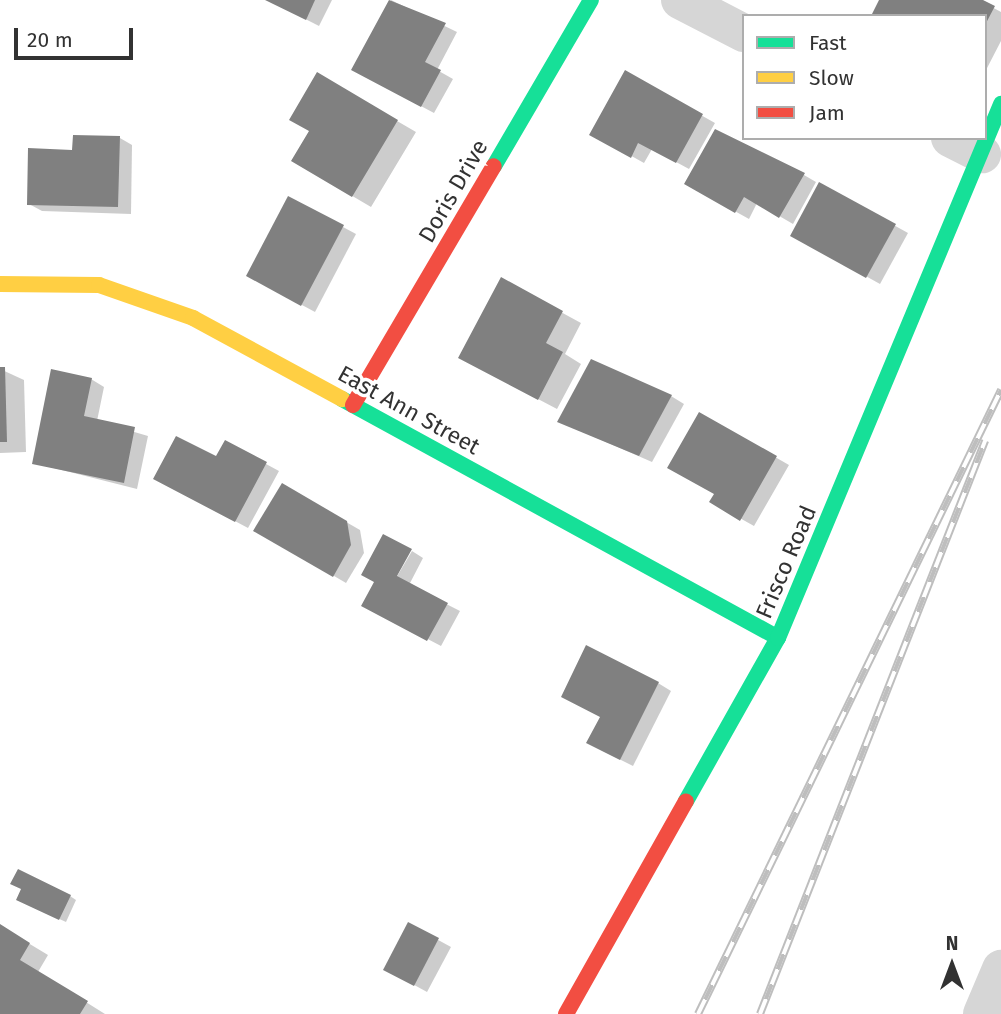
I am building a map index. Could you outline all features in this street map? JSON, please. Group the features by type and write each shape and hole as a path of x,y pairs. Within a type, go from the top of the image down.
{"street":[{"name":"Doris Drive","path":"353,405 591,0"},
{"path":"680,0 742,32"},
{"name":"Frisco Road","path":"987,121 1001,104"},
{"name":"Frisco Road","path":"566,1014 778,638 966,146"},
{"name":"East Ann Street","path":"0,284 99,285 193,318 778,638"},
{"path":"982,1014 1001,969"}],"building":[{"path":"265,0 315,0 306,20"},
{"path":"389,0 446,23 425,62 441,70 421,107 351,70"},
{"path":"879,0 983,0 995,6 987,21 987,14 872,14"},
{"path":"625,70 703,114 676,163 638,143 631,158 589,135"},
{"path":"317,72 398,120 352,197 291,161 309,131 289,120"},
{"path":"715,129 805,173 779,218 744,197 735,213 684,184"},
{"path":"73,135 120,136 118,207 27,205 28,148 72,150"},
{"path":"819,182 896,224 866,278 790,236"},
{"path":"288,196 344,225 301,306 246,276"},
{"path":"501,277 563,311 546,343 563,352 538,400 458,358"},
{"path":"591,359 672,395 639,456 557,422"},
{"path":"0,367 5,367 7,442 0,442"},
{"path":"51,369 92,378 84,416 135,427 124,483 32,464"},
{"path":"699,412 777,456 740,521 709,502 714,494 667,468"},
{"path":"176,436 216,456 225,440 267,462 235,522 153,479"},
{"path":"282,483 347,521 351,545 333,577 253,531"},
{"path":"383,534 412,549 397,576 448,603 427,641 361,606 374,582 361,575"},
{"path":"586,645 659,682 620,760 586,743 600,717 561,697"},
{"path":"18,869 71,895 59,920 16,900 21,889 10,884"},
{"path":"408,922 439,938 414,986 383,970"},
{"path":"0,924 30,943 20,960 88,1001 80,1014 0,1014"}],"railway":[{"path":"698,1014 1001,390"},
{"path":"760,1014 985,441"}],"traffic: fast":[{"path":"494,166 591,0"},
{"path":"987,138 1001,104"},
{"path":"686,801 778,638 986,140"},
{"path":"342,399 778,638"}],"traffic: slow":[{"path":"0,284 99,285 193,318 342,399"}],"traffic: jam":[{"path":"353,405 494,166"},
{"path":"566,1014 686,801"}]}
